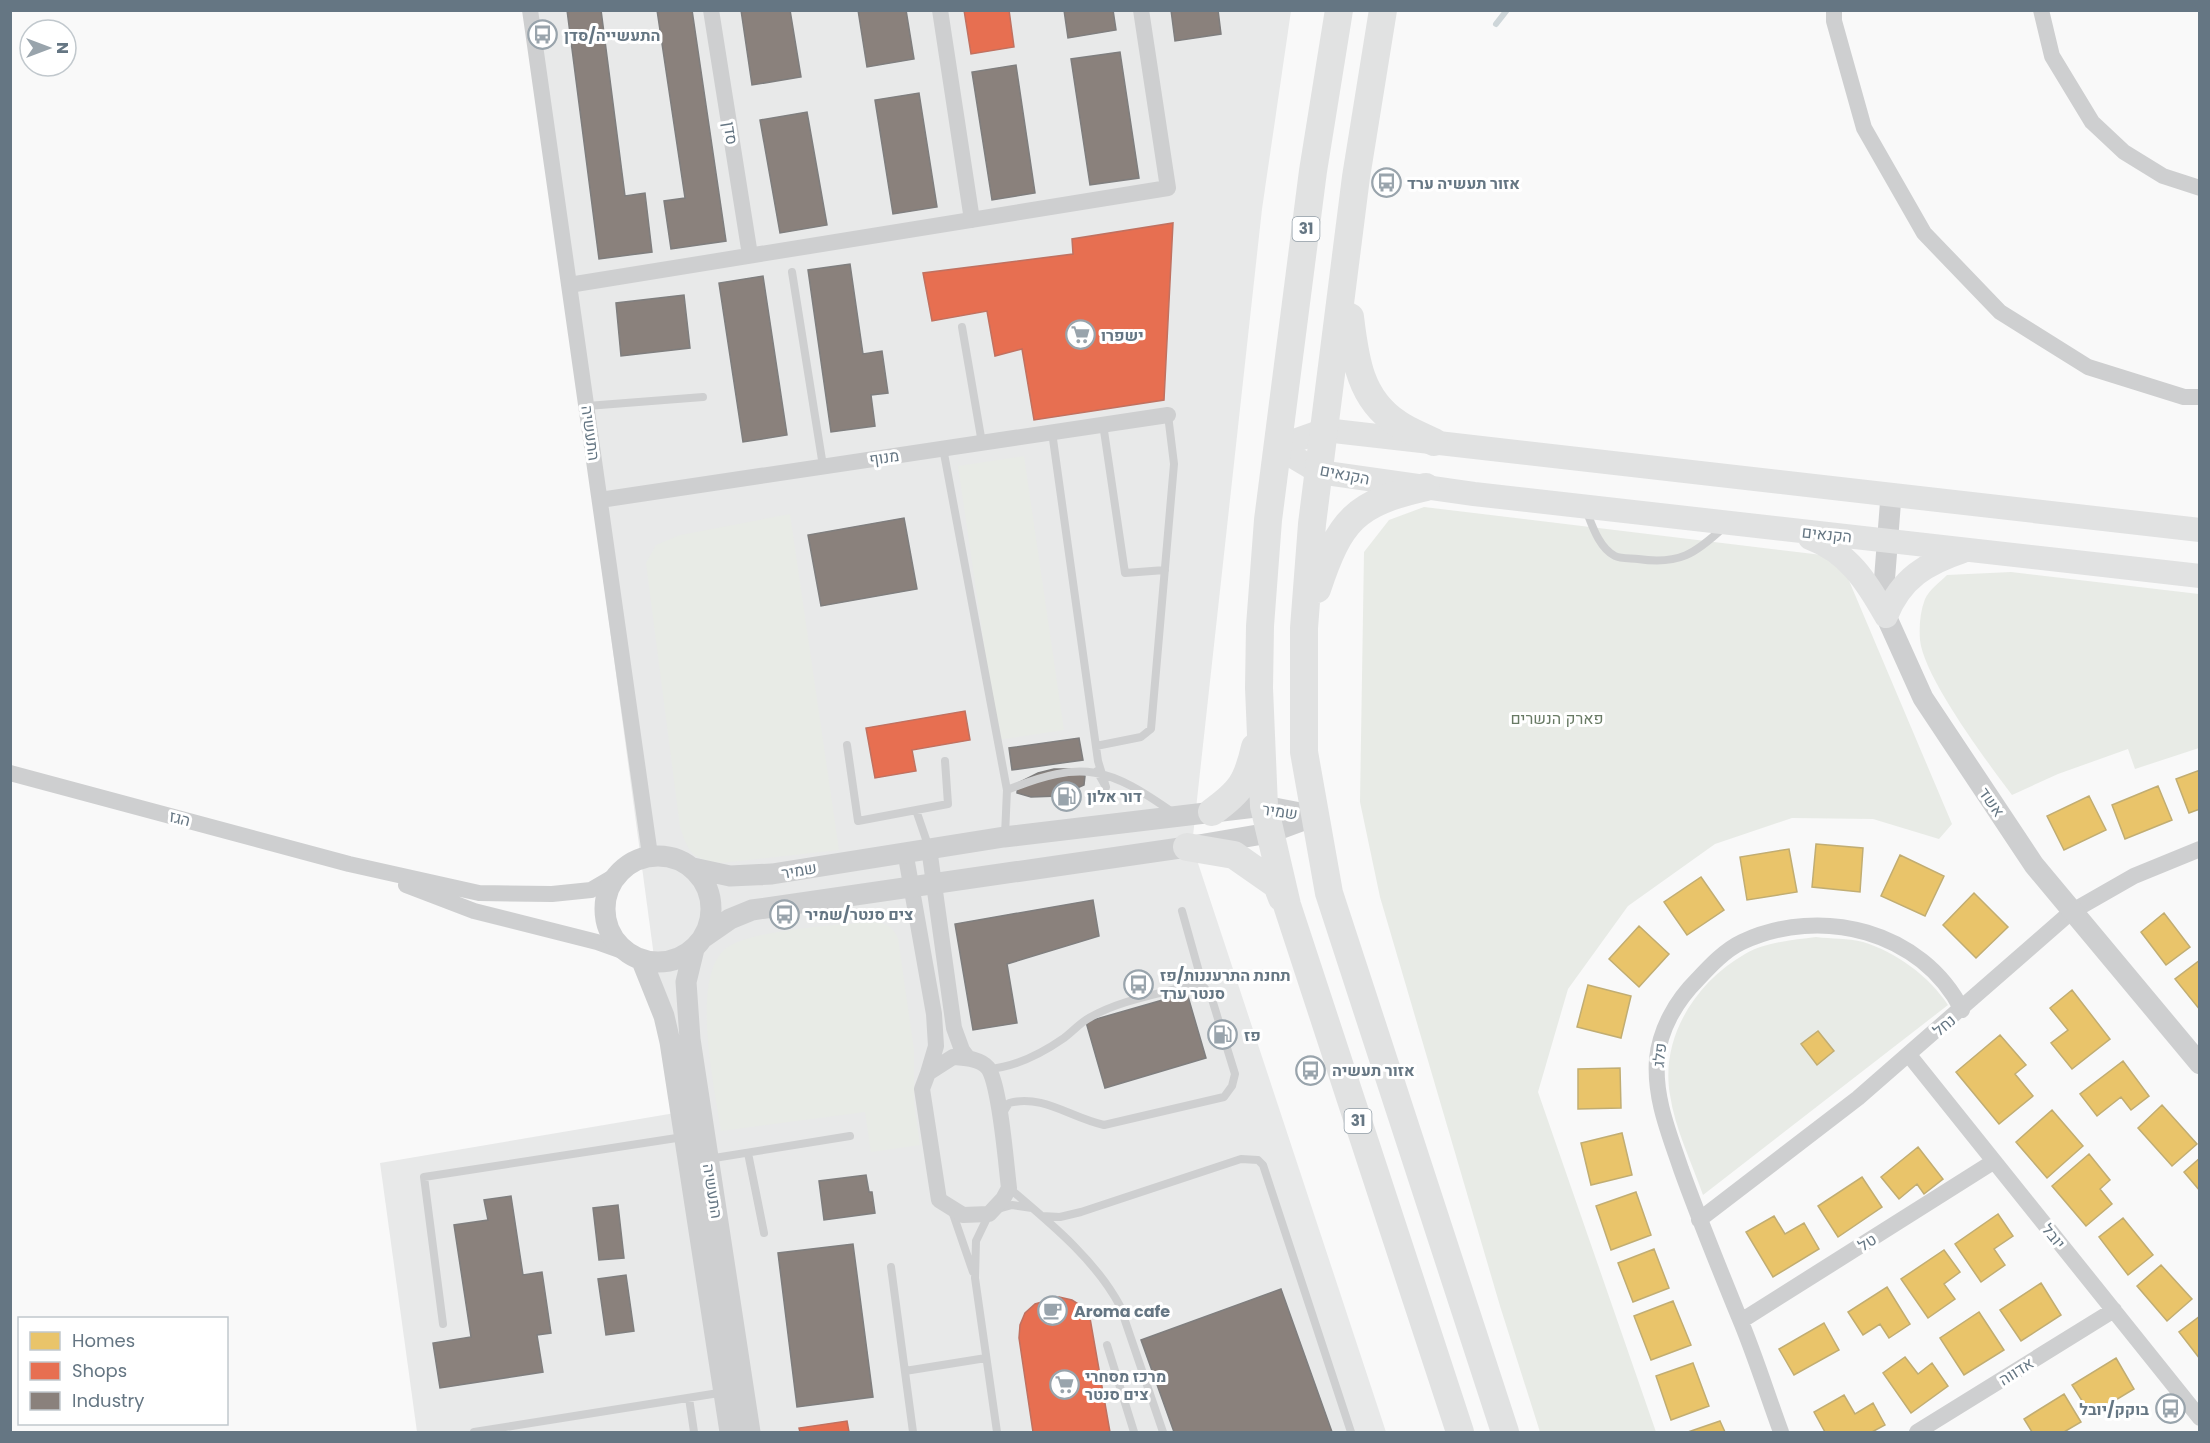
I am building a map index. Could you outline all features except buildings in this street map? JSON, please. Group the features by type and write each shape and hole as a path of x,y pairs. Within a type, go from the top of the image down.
{"highway":[{"name":"31","path":"1339,10 1313,171 1277,447 1260,626 1260,725 1266,820 1295,928 1460,1432"},
{"path":"1383,10 1356,177 1311,524 1304,628 1304,752 1329,893 1505,1432"},
{"path":"1344,277 1357,369 1368,393 1396,423 1434,442"},
{"path":"1304,628 1329,553 1354,515 1387,496 1426,488"},
{"path":"1212,812 1232,798 1248,775 1260,725"},
{"path":"1186,847 1234,855 1259,871 1277,885 1295,928"}],"main road":[{"path":"1277,447 1325,430 2199,530"},
{"name":"הקנאים","path":"1277,447 1319,472 1426,488 2199,576"},
{"path":"1789,530 1836,550 1858,573 1886,616"},
{"path":"1886,616 1893,598 1911,576 1942,558 1967,550"}],"street":[{"name":"התעשיה","path":"530,10 650,855"},
{"name":"סדן","path":"711,10 750,255"},
{"path":"940,10 972,220"},
{"path":"569,285 1168,188 1140,10"},
{"path":"1834,10 1834,21 1864,128 1924,233 2000,312 2088,367 2184,397 2199,398"},
{"path":"2041,10 2052,56 2092,122 2124,152 2163,176 2199,188"},
{"name":"מנוף","path":"600,500 1168,415"},
{"name":"אשד","path":"1891,496 1883,598 1886,616 1923,698 2034,865 2199,1064"},
{"name":"הגז","path":"10,773 350,864 479,893 552,894 591,890 615,876"},
{"name":"שמיר","path":"693,868 730,876 754,876 1004,837 1212,812 1266,820 1316,816"},
{"name":"שמיר","path":"699,943 730,919 752,910 1186,847 1266,820"},
{"path":"905,851 909,887 934,1014 936,1046 922,1089 939,1200 952,1211 963,1215 991,1212 1009,1188 1000,1118 988,1069 968,1058 962,1050 954,1028 929,848"},
{"name":"נחל","path":"1699,1220 1858,1098 1962,1010 2071,912 2134,876 2199,849"},
{"path":"650,855 676,858 693,868 709,891 712,912 699,943 674,961 634,956 611,935 605,916 606,894 615,876 634,861 650,855"},
{"name":"הגז","path":"350,864 474,911 597,942 634,956"},
{"name":"פלג","path":"1781,1432 1741,1321 1699,1220 1663,1116 1658,1095 1657,1060 1662,1032 1684,993 1712,964 1741,943 1774,931 1816,926 1863,930 1892,940 1919,959 1951,988 1962,1010"},
{"name":"התעשיה","path":"699,943 686,982 694,1135 708,1159 733,1391 730,1432"},
{"name":"התעשיה","path":"634,956 664,1016 694,1135 733,1391 750,1432"},
{"name":"יובל","path":"1909,1055 2199,1418"},
{"path":"928,1073 953,1057 968,1058"},
{"name":"טל","path":"1741,1321 1993,1162"},
{"name":"אדווה","path":"1917,1432 2114,1310"}],"lane":[{"path":"792,272 823,466"},
{"path":"962,327 982,443"},
{"path":"587,406 703,397"},
{"path":"1096,746 1141,737 1151,729 1174,464 1168,415"},
{"path":"1102,424 1125,573 1165,570"},
{"path":"1052,432 1096,746 1106,787 1097,771"},
{"path":"943,448 1007,789 1004,837"},
{"path":"1585,507 1599,540 1616,556 1662,563 1681,559 1704,546 1729,523"},
{"path":"847,745 858,821 948,804 945,761"},
{"path":"1007,789 1067,770 1097,771 1143,792 1178,816"},
{"path":"916,810 929,848"},
{"path":"1000,1118 1008,1103 1020,1100 1054,1106 1088,1122 1104,1125 1224,1097 1232,1086 1235,1074 1211,996 1203,986 1182,910"},
{"path":"988,1069 1007,1068 1032,1057 1063,1039 1088,1018 1109,1008 1194,984 1203,986"},
{"path":"443,1324 424,1177 694,1135"},
{"path":"708,1159 850,1136"},
{"path":"748,1153 764,1233"},
{"path":"1042,1216 1060,1217 1081,1212 1241,1159 1258,1160 1263,1165 1351,1432"},
{"path":"1009,1188 1042,1216 1113,1292 1120,1306 1163,1432"},
{"path":"997,1432 975,1278 976,1241 991,1212 1012,1205 1033,1208"},
{"path":"952,1211 975,1278"},
{"path":"891,1267 913,1432"},
{"path":"1107,1345 1134,1432"},
{"path":"905,1371 986,1358"},
{"path":"474,1432 733,1391"},
{"path":"689,1398 694,1432"}],"shaded area":[{"path":"527,11 1291,11 1262,209 1192,845 1386,1432 417,1432 380,1163 675,1113"}],"green space":[{"path":"1024,456 1064,730 998,740 958,466"},
{"name":"פארק הנשרים","path":"1424,507 1839,557 1952,824 1939,839 1873,819 1792,818 1715,844 1628,906 1568,989 1538,1092 1656,1432 1540,1432 1500,1306 1380,897 1360,802 1364,552 1389,520"},
{"path":"790,514 839,850 721,863 711,861 693,854 680,827 646,563 656,545 680,535"},
{"path":"2011,572 2199,594 2199,748 2135,769 2128,749 2058,774 2012,795 1958,720 1933,676 1920,640 1921,614 1925,599 1947,575"},
{"path":"870,922 887,925 898,938 914,1050 914,1103 920,1145 871,1152 865,1112 721,1131 711,1064 707,1011 708,987 713,966 723,951 734,944 770,933"},
{"path":"1816,937 1863,942 1888,952 1911,966 1931,984 1948,1005 1703,1195 1672,1108 1668,1073 1676,1032 1697,996 1727,966 1745,954 1762,947"}],"waterway":[{"path":"1496,24 1507,10"}],"place":[{"name":"התעשייה/סדן","path":"543,35"},
{"name":"אזור תעשיה ערד","path":"1386,183"},
{"name":"ישפרו","path":"1080,335"},
{"name":"דור אלון","path":"1066,796"},
{"name":"צים סנטר/שמיר","path":"784,914"},
{"name":"תחנת התרעננות/פז סנטר ערד","path":"1139,984"},
{"name":"פז","path":"1223,1035"},
{"name":"אזור תעשיה","path":"1311,1070"},
{"name":"Aroma cafe","path":"1053,1311"},
{"name":"מרכז מסחרי צים סנטר","path":"1064,1385"},
{"name":"בוקק/יובל","path":"2170,1409"}]}
